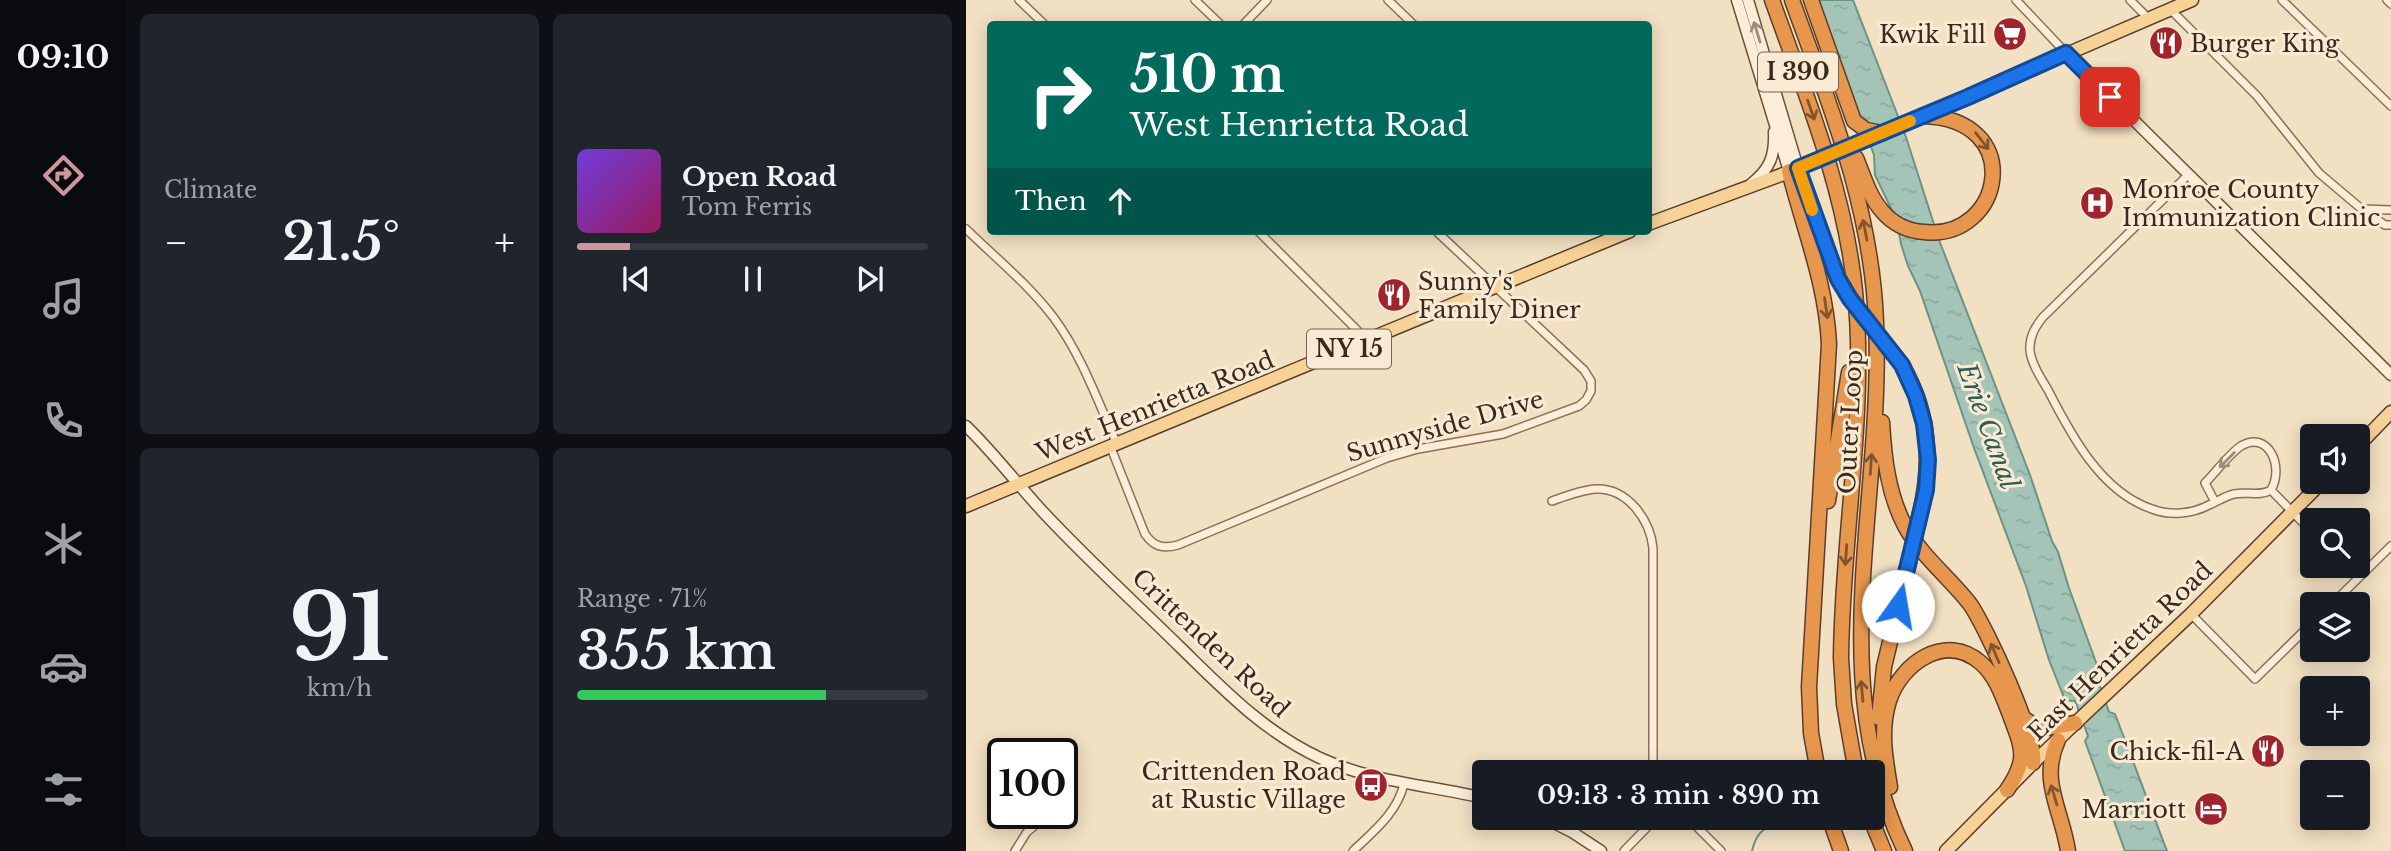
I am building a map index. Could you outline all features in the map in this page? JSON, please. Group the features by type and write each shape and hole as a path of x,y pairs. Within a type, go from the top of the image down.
{"highway":[{"name":"Outer Loop","path":"1772,0 1834,181 1849,248 1857,315 1857,395 1841,658 1844,704 1854,760"},
{"name":"Outer Loop","path":"1792,0 1847,154 1861,210 1873,278 1877,347 1861,610 1861,678 1875,768 1888,811 1905,851"},
{"path":"1811,0 1854,121 1863,129 1882,133"},
{"path":"1809,47 1874,200 1892,220 1914,231 1931,233 1944,231 1968,220 1981,208 1990,192 1993,168 1990,151 1981,137 1965,125 1943,117 1922,116"},
{"path":"1798,168 1832,267 1850,299 1902,365 1919,405 1927,442 1927,483 1884,667 1879,701 1880,751 1912,851"},
{"path":"1798,168 1829,332 1829,377 1809,687 1811,733 1816,760"},
{"path":"1816,585 1857,315"},
{"path":"1877,347 1884,447 1895,503 1922,553 1965,598 1978,616 2022,717 2034,751 2034,763"},
{"path":"1890,787 1884,738 1890,698 1901,677 1914,663 1930,654 1952,651 1969,655 1982,664 1994,679 2004,700 2023,754 2020,769 2007,790"},
{"path":"2022,717 2040,729 2056,734 2075,723"},
{"path":"2056,734 2049,773 2068,851"},
{"path":"1834,830 1841,851"},
{"path":"1875,830 1884,851"}],"main road":[{"path":"1652,222 1798,168 2192,0"},
{"name":"West Henrietta Road","path":"966,506 1620,235"},
{"path":"2370,433 2391,412"},
{"name":"East Henrietta Road","path":"2075,723 2191,614 2311,494"},
{"name":"East Henrietta Road","path":"1946,851 2034,763 2056,734"}],"street":[{"path":"1018,0 1041,21"},
{"path":"1195,0 1217,21"},
{"path":"1247,21 1267,0"},
{"path":"1388,0 1410,21"},
{"path":"1737,0 1771,111 1798,168"},
{"path":"1748,0 1798,168"},
{"path":"2016,0 2066,53 2391,375"},
{"path":"2130,0 2148,18"},
{"path":"2282,0 2391,106"},
{"path":"2387,0 2391,4"},
{"path":"2170,9 2257,96 2319,173 2361,209 2385,225 2391,225"},
{"path":"1744,188 1763,173 1772,160 1774,141 1771,111"},
{"path":"2189,174 2043,317 2033,331 2030,353 2075,439 2100,471 2124,496 2154,510 2197,511 2232,494 2264,494 2275,481 2277,470 2272,453 2260,445 2250,443 2241,446 2205,482 2215,502"},
{"path":"2361,209 2391,210"},
{"path":"966,229 1053,317 1083,368 1114,446"},
{"path":"1262,235 1368,341"},
{"path":"1441,235 1496,288"},
{"name":"Sunnyside Drive","path":"1114,446 1145,534 1154,544 1166,548 1387,458 1418,449 1503,434 1583,403 1590,396 1592,386 1587,373 1496,288"},
{"name":"Crittenden Road","path":"966,426 1075,544 1256,719 1295,745 1358,773 1472,796"},
{"path":"1552,501 1594,489 1610,492 1634,506 1650,530 1653,548 1653,760"},
{"path":"2270,490 2300,520"},
{"path":"2370,566 2391,546"},
{"path":"2344,592 2357,578"},
{"path":"2191,614 2255,679 2300,635"},
{"path":"1353,851 1390,814 1401,796 1404,784"},
{"path":"1015,851 1031,829"},
{"path":"1568,830 1601,851"},
{"path":"1624,851 1644,830"},
{"path":"1701,830 1721,851"}],"water":[{"name":"Erie Canal","path":"1817,0 1853,0 1906,137 1939,240 2058,552 2098,668 2096,675 2109,712 2115,714 2167,851 2125,851 2085,741 2088,736 2075,701 2065,700 2049,660 2026,586 1974,448 1920,291 1908,266 1897,221 1875,175 1874,155"}],"waterway":[{"path":"1752,851 1758,836 1764,830"}],"slow traffic":[{"path":"1812,210 1798,168 1910,121"}],"place":[{"name":"Kwik Fill","path":"2010,34"},
{"name":"Burger King","path":"2166,43"},
{"name":"Monroe County Immunization Clinic","path":"2097,203"},
{"name":"Sunny's Family Diner","path":"1394,295"},
{"name":"Chick-fil-A","path":"2268,751"},
{"name":"Crittenden Road at Rustic Village","path":"1371,785"},
{"name":"Marriott","path":"2211,809"}],"route":[{"path":"1898,606 1926,490 1928,460 1924,424 1916,396 1902,365 1850,299 1832,267 1798,168 2066,53 2110,97"}]}
